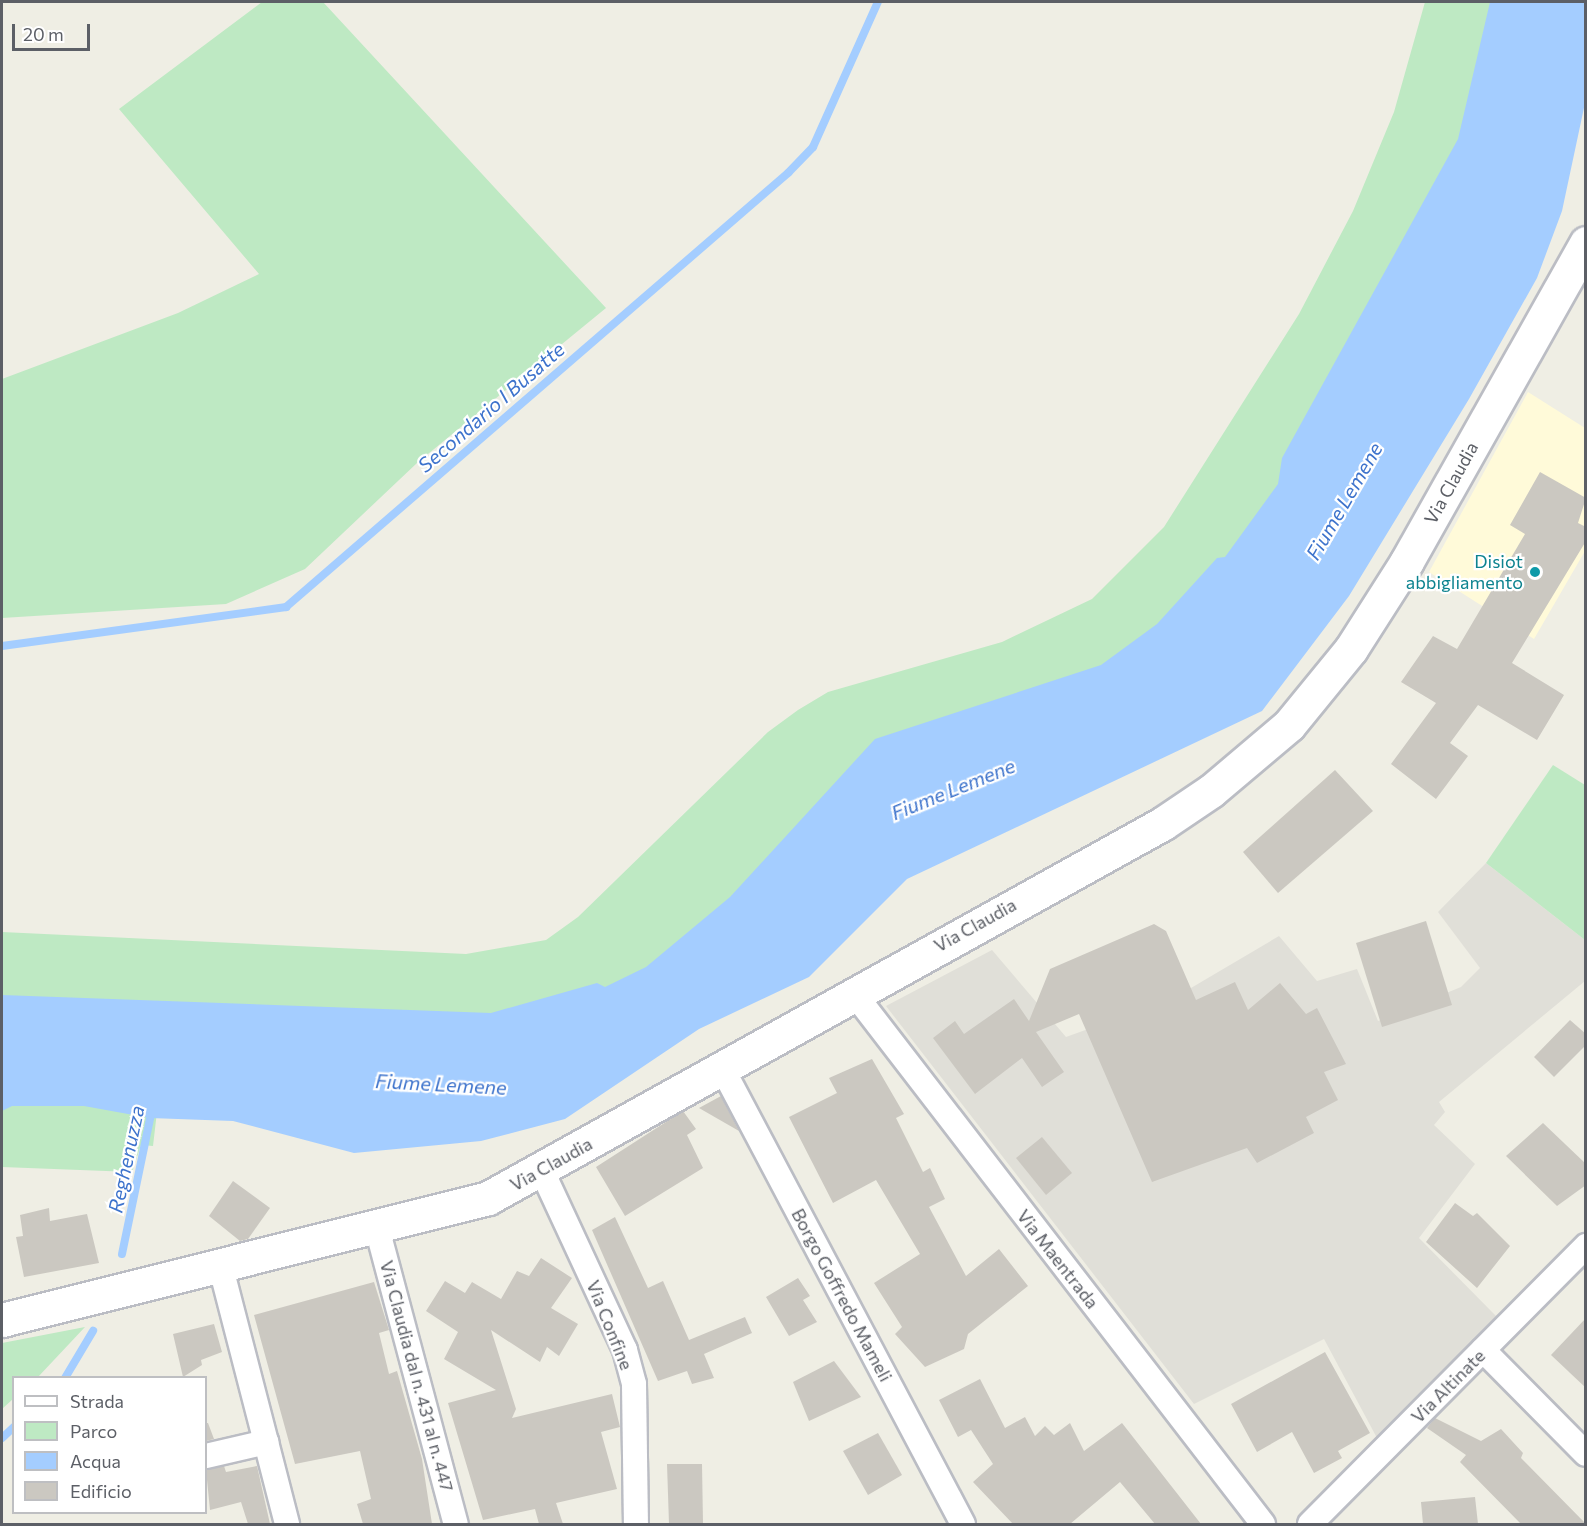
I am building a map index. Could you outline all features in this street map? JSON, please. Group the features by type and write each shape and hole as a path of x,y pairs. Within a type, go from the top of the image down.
{"street":[{"name":"Via Claudia","path":"2,1320 221,1268 488,1198 542,1171 853,992 1162,824 1289,725 1351,649 1407,561 1586,243"},
{"name":"Via Maentrada","path":"853,992 1263,1524"},
{"name":"Borgo Goffredo Mameli","path":"721,1066 963,1524"},
{"name":"Via Confine","path":"542,1171 625,1350 634,1384 636,1524"},
{"name":"Via Claudia dal n. 431 al n. 447","path":"377,1228 456,1524"},
{"name":"Via Altinate","path":"1310,1524 1586,1246"},
{"path":"221,1268 287,1524"},
{"path":"1484,1350 1586,1454"},
{"path":"207,1456 266,1442"}],"shaded area":[{"path":"1528,392 1585,428 1585,551 1534,639 1429,572"},
{"path":"1486,863 1585,940 1585,981 1439,1102 1445,1112 1434,1125 1475,1164 1419,1238 1496,1316 1377,1438 1324,1339 1194,1404 886,1006 992,950 1066,1037 1174,998 1279,936 1317,981 1357,969 1378,1021 1461,987 1480,968 1438,912"}],"green space":[{"path":"262,2 323,2 606,308 417,463 305,569 226,604 2,618 2,379 178,313 259,274 119,109"},
{"path":"1425,2 1555,2 1347,514 869,849 744,995 160,1086 153,1146 141,1145 132,1172 2,1167 2,932 466,954 546,940 578,917 768,732 798,710 828,692 1002,642 1092,599 1164,527 1299,314 1353,211 1394,112"},
{"path":"1553,765 1585,785 1585,940 1486,863"},
{"path":"85,1327 39,1376 12,1376 12,1400 2,1409 2,1343"}],"water":[{"name":"Fiume Lemene","path":"1490,2 1585,2 1585,103 1562,211 1537,278 1469,399 1349,596 1262,711 907,879 809,977 699,1029 565,1119 481,1141 354,1153 233,1121 150,1118 84,1106 12,1106 2,1111 2,995 491,1013 597,983 605,987 646,967 730,897 875,739 1101,665 1157,624 1217,558 1225,557 1278,484 1282,458 1458,139"}],"building":[{"path":"1540,472 1586,498 1578,523 1586,527 1586,541 1512,663 1564,695 1537,740 1478,705 1450,743 1468,756 1436,799 1391,764 1436,703 1401,682 1433,636 1457,649 1525,534 1510,525"},
{"path":"1335,770 1373,811 1278,893 1243,852"},
{"path":"1426,921 1452,1005 1382,1027 1356,943"},
{"path":"1154,924 1166,931 1196,1000 1235,982 1248,1010 1280,983 1306,1014 1317,1008 1346,1064 1324,1072 1338,1100 1306,1117 1314,1133 1257,1163 1247,1148 1152,1182 1079,1014 1036,1032 1064,1072 1042,1087 1022,1058 975,1094 933,1038 955,1021 964,1034 1014,999 1029,1021 1050,969"},
{"path":"1570,1020 1586,1034 1586,1045 1554,1077 1534,1057"},
{"path":"872,1059 904,1114 896,1118 923,1172 930,1168 945,1199 929,1207 966,1276 999,1249 1028,1286 968,1334 964,1349 925,1367 895,1334 902,1327 874,1283 920,1254 876,1180 833,1203 789,1117 837,1093 829,1078"},
{"path":"721,1096 739,1131 699,1108"},
{"path":"683,1111 696,1129 687,1135 703,1168 625,1216 596,1167"},
{"path":"1543,1123 1586,1164 1586,1185 1557,1206 1506,1156"},
{"path":"1042,1137 1072,1173 1046,1195 1016,1158"},
{"path":"233,1181 270,1208 248,1239 240,1241 209,1216"},
{"path":"1455,1203 1473,1216 1477,1213 1510,1246 1477,1288 1426,1242"},
{"path":"49,1208 50,1221 87,1214 99,1263 24,1277 16,1237 23,1236 20,1215"},
{"path":"615,1217 648,1288 663,1281 689,1340 745,1317 752,1333 704,1354 714,1378 692,1384 687,1371 658,1381 592,1230"},
{"path":"541,1258 572,1278 551,1308 578,1324 559,1356 547,1347 540,1362 491,1330 516,1409 512,1418 612,1394 620,1427 601,1432 617,1489 556,1503 563,1524 539,1524 535,1509 483,1520 448,1403 496,1390 444,1359 458,1332 426,1311 445,1281 465,1293 472,1282 501,1299 517,1271 529,1276"},
{"path":"798,1278 810,1296 803,1300 817,1322 789,1336 766,1297"},
{"path":"374,1282 389,1330 379,1333 389,1374 397,1371 422,1459 432,1524 363,1524 357,1504 371,1499 360,1451 295,1464 254,1315"},
{"path":"1586,1318 1586,1388 1551,1355"},
{"path":"214,1324 222,1352 201,1360 202,1365 183,1376 173,1334"},
{"path":"1325,1352 1370,1433 1338,1451 1342,1458 1314,1473 1292,1432 1257,1452 1231,1404"},
{"path":"834,1361 861,1397 809,1421 793,1382"},
{"path":"980,1379 1005,1428 1025,1417 1035,1436 1045,1426 1054,1435 1070,1423 1084,1451 1122,1423 1201,1524 1155,1524 1120,1482 1070,1524 1013,1524 973,1482 993,1464 971,1430 958,1437 939,1400"},
{"path":"1435,1418 1481,1441 1501,1429 1523,1453 1521,1458 1586,1524 1521,1524 1460,1462 1466,1455 1427,1428"},
{"path":"207,1423 208,1423 214,1439 207,1441"},
{"path":"878,1433 902,1475 868,1495 843,1451"},
{"path":"667,1464 702,1464 703,1524 669,1524"},
{"path":"224,1466 226,1472 257,1466 270,1524 248,1524 241,1502 210,1510 207,1470"},
{"path":"1475,1497 1478,1524 1423,1524 1421,1502"}],"waterway":[{"name":"Secondario I Busatte","path":"2,646 286,607 788,173 813,147 878,2"},
{"name":"Reghenuzza","path":"122,1254 152,1109"},
{"name":"Reghenuzza","path":"66,1376 93,1331"},
{"name":"Reghenuzza","path":"2,1438 12,1429"}],"place":[{"name":"Disiot abbigliamento","path":"1535,572"}]}
